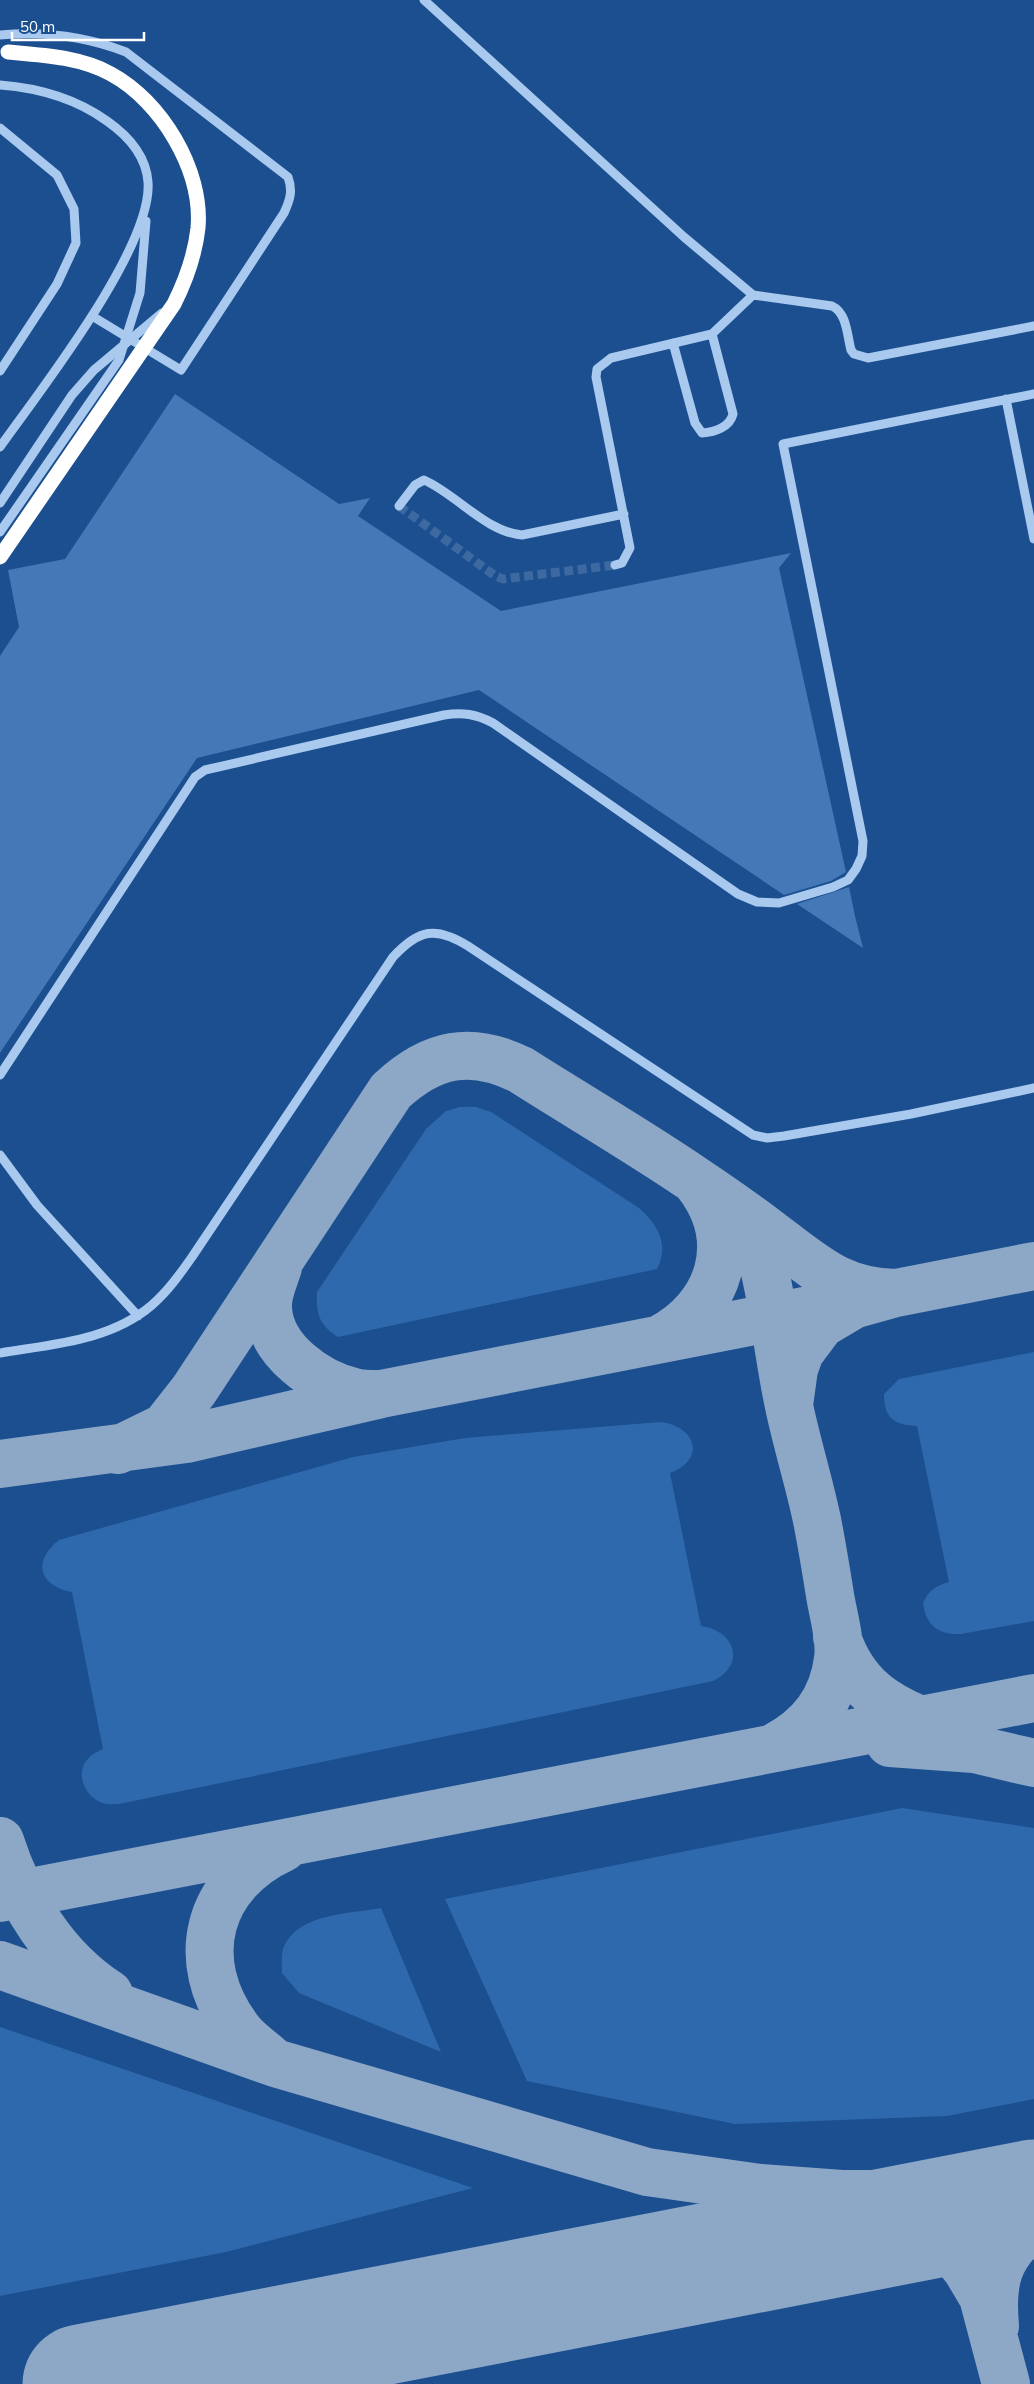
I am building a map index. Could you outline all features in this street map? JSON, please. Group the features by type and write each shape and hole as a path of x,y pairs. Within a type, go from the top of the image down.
{"highway":[{"path":"0,557 174,304 188,273 198,227 195,196 188,170 175,137 156,111 134,89 110,73 77,61 48,55 8,52"}],"street":[{"path":"424,0 684,236 753,296 832,306 839,309 843,314 851,350 854,354 868,358 1034,326"},
{"path":"0,36 27,34 67,36 101,42 126,52 288,177 291,196 284,213 181,370 92,316"},
{"path":"0,86 22,87 56,95 87,107 130,140 142,159 148,181 140,293 119,360 0,532"},
{"path":"0,128 57,176 74,209 76,236 76,243 57,284 0,371"},
{"path":"0,448 92,316 138,233 147,207"},
{"path":"615,565 622,563 630,548 596,377 597,369 611,358 712,334 753,296"},
{"path":"0,503 72,396 89,376 121,346 174,304"},
{"path":"673,343 695,423 702,433 708,433 725,427 732,420 733,414 712,334"},
{"path":"0,1075 195,777 205,770 444,715 462,713 478,715 493,723 738,894 757,902 779,902 833,887 848,880 862,856 863,841 783,444 1034,394"},
{"path":"1006,399 1034,538"},
{"path":"398,506 415,485 424,480 500,529 515,534 522,535 624,514"},
{"path":"0,1353 93,1336 125,1324 138,1316 170,1286 192,1257 393,957 407,942 431,932 449,935 468,946 753,1135 767,1138 794,1134 911,1114 1034,1088"},
{"path":"0,1155 37,1205 138,1316"}],"shaded area":[{"path":"460,1107 476,1107 491,1112 639,1208 660,1235 662,1251 657,1269 338,1337 327,1328 320,1318 317,1307 317,1292 426,1129 446,1111"},
{"path":"1034,1352 1034,1621 961,1634 946,1633 940,1631 927,1618 923,1603 933,1589 949,1582 917,1426 902,1424 892,1419 886,1409 884,1394 899,1379"},
{"path":"660,1422 673,1425 682,1430 689,1436 692,1444 689,1460 670,1473 701,1626 722,1634 729,1641 732,1649 733,1658 730,1666 713,1681 119,1804 102,1803 95,1799 86,1789 82,1778 83,1766 90,1756 103,1749 72,1592 52,1584 43,1572 45,1556 50,1548 59,1540 353,1457 465,1438"},
{"path":"902,1808 1034,1828 1034,2099 947,2116 735,2124 527,2081 445,1899"},
{"path":"381,1908 441,2052 299,1993 282,1973 284,1946 291,1935 301,1927 326,1917"},
{"path":"0,2027 473,2188 226,2252 0,2296"}],"building":[{"path":"175,394 339,504 370,498 358,516 501,611 791,553 779,568 846,872 831,881 784,895 479,690 197,758 0,1053 0,656 19,627 8,570 65,559"},
{"path":"849,887 855,916 863,948 797,904"}],"taxiway":[{"path":"118,1450 165,1427 194,1390 391,1091 406,1078 422,1068 437,1061 453,1057 485,1057 521,1070 674,1166 817,1268 845,1283 860,1288 877,1292 896,1293 853,1305 821,1324 800,1352 794,1369 789,1405"},
{"path":"660,1339 681,1325 698,1309 710,1291 718,1270 721,1249 719,1227 711,1205 698,1184"},
{"path":"739,1214 753,1231 762,1259 789,1406 817,1520 839,1651 831,1687 818,1711 799,1731 775,1747"},
{"path":"0,1464 186,1439 381,1394 1034,1266"},
{"path":"278,1267 270,1292 268,1308 271,1324 277,1338 286,1351 298,1363 325,1381 354,1392 377,1394"},
{"path":"837,1637 852,1669 862,1682 885,1702 931,1724"},
{"path":"0,1898 1034,1698"},
{"path":"890,1743 974,1749 1034,1763"},
{"path":"0,1841 17,1885 41,1927 72,1964 109,1994"},
{"path":"270,2059 240,2032 222,2002 212,1976 210,1950 213,1926 222,1902 237,1881 257,1863 283,1848"},
{"path":"0,1965 275,2063 647,2172 760,2188 842,2194 912,2194 1034,2187"},
{"path":"869,2201 895,2208 923,2221 946,2243 967,2270 983,2297 1006,2384"},
{"path":"995,2326 994,2296 999,2270 1012,2248 1034,2225"}],"runway":[{"path":"82,2384 1034,2199"}],"tunnel":[{"path":"399,506 494,575 503,579 615,565"}]}
